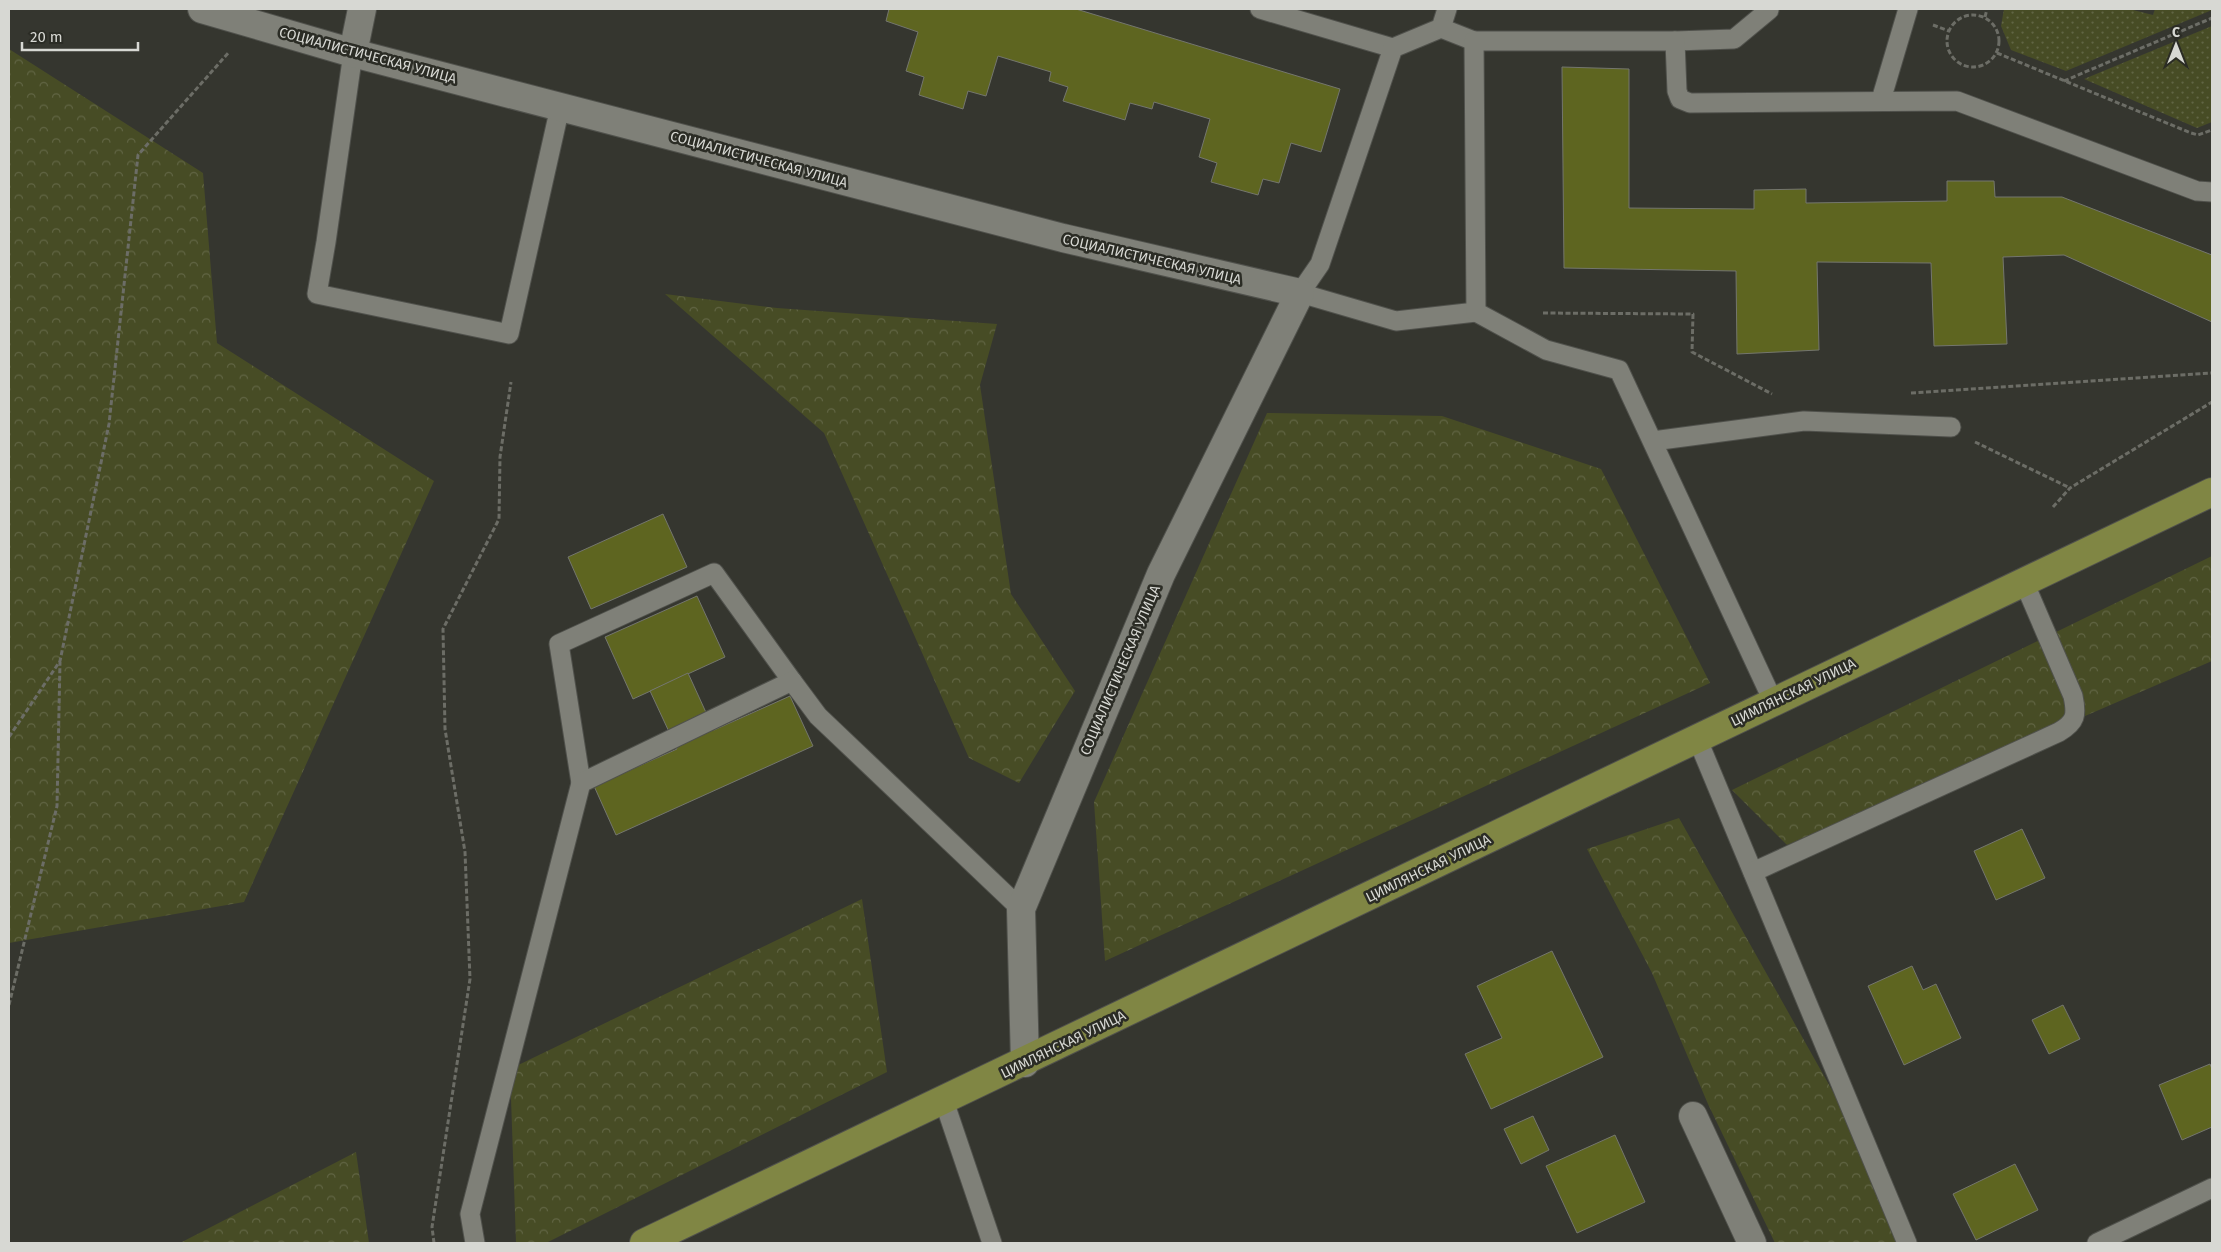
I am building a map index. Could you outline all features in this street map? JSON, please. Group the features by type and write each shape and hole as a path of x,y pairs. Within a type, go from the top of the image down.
{"main road":[{"name":"ЦИМЛЯНСКАЯ УЛИЦА","path":"644,1243 1025,1063 1773,701 2212,492"}],"street":[{"name":"СОЦИАЛИСТИЧЕСКАЯ УЛИЦА","path":"202,9 353,53 1063,238 1300,293 1161,574 1021,909 1025,1063"},
{"path":"353,53 362,9"},
{"path":"1693,1116 1752,1243"}],"lane":[{"path":"1260,9 1393,48 1440,28 1474,41 1675,41 1734,39 1763,9"},
{"path":"1440,28 1447,9"},
{"path":"1881,100 1908,9"},
{"path":"1474,41 1476,312"},
{"path":"1675,41 1677,90 1680,99 1690,103 1881,100 1956,101 2197,191 2212,192"},
{"path":"1393,48 1320,264 1300,293 1396,321 1476,312 1546,350 1619,370 1773,701"},
{"path":"353,53 317,294 509,334 560,107"},
{"path":"1653,441 1804,421 1951,427"},
{"path":"475,1243 470,1214 581,783 559,644 714,573 818,716 1021,909"},
{"path":"1753,872 2071,725 2076,710 2073,696 2024,582"},
{"path":"581,783 792,681"},
{"path":"1698,738 1907,1243"},
{"path":"944,1101 992,1243"},
{"path":"2096,1243 2212,1188"}],"path":[{"path":"1985,17 1987,9"},
{"path":"1964,16 1985,17 1992,22 1998,31 2000,40 1997,53 1987,63 1974,67 1961,64 1951,55 1947,42 1949,31 1955,22 1964,16"},
{"path":"2063,81 2212,18"},
{"path":"9,1005 57,806 60,661 110,424 138,155 254,24"},
{"path":"1997,53 2191,133 2198,135 2212,130"},
{"path":"1535,313 1693,314 1692,352 1779,397"},
{"path":"1906,393 2212,373"},
{"path":"434,1243 432,1227 470,979 466,852 444,728 443,630 499,519 500,457 511,382"},
{"path":"2053,507 2070,488 2212,402"},
{"path":"1951,427 1987,449 2070,488"},
{"path":"9,737 60,661"}],"green space":[{"path":"2004,9 2129,9 2153,15 2155,9 2212,10 2066,71 2011,50 2001,26"},
{"path":"2212,26 2212,122 2197,128 2084,79"},
{"path":"9,49 203,173 217,343 434,481 244,902 9,943"},
{"path":"665,294 777,308 997,324 980,385 1011,594 1075,691 1019,783 969,758 824,433"},
{"path":"1267,413 1442,416 1601,469 1710,683 1105,961 1094,802"},
{"path":"2212,556 2212,661 1787,845 1732,790"},
{"path":"1679,818 1918,1243 1775,1243 1708,1104 1652,973 1587,849"},
{"path":"862,899 887,1072 546,1243 516,1243 510,1069"},
{"path":"356,1152 369,1243 180,1243"}],"building":[{"path":"889,9 1076,9 1340,89 1321,152 1291,143 1279,183 1263,179 1258,195 1211,182 1217,163 1199,157 1210,119 1154,102 1152,109 1130,103 1125,120 1063,101 1068,87 1049,81 1051,72 998,56 986,96 968,91 963,109 919,95 924,77 906,71 918,32 886,21"},
{"path":"1562,67 1629,69 1629,208 1754,209 1754,190 1806,189 1806,203 1947,201 1947,181 1994,181 1995,197 2062,197 2212,255 2212,322 2064,255 2003,257 2007,344 1934,346 1931,263 1817,262 1819,350 1737,354 1736,271 1564,268"},
{"path":"663,514 687,567 591,609 568,557"},
{"path":"697,596 725,657 633,699 605,637"},
{"path":"688,673 714,730 790,696 813,746 616,835 594,786 677,749 650,691"},
{"path":"2022,829 2045,878 1996,900 1974,851"},
{"path":"1552,951 1603,1057 1491,1109 1465,1054 1502,1038 1477,986"},
{"path":"1912,966 1923,990 1936,984 1961,1038 1904,1065 1868,986"},
{"path":"2063,1005 2080,1039 2049,1054 2032,1020"},
{"path":"2210,1064 2212,1069 2212,1127 2182,1140 2159,1085"},
{"path":"1533,1116 1549,1150 1521,1164 1504,1129"},
{"path":"1615,1135 1645,1202 1577,1233 1546,1166"},
{"path":"2015,1164 2038,1210 1976,1240 1953,1194"}]}
